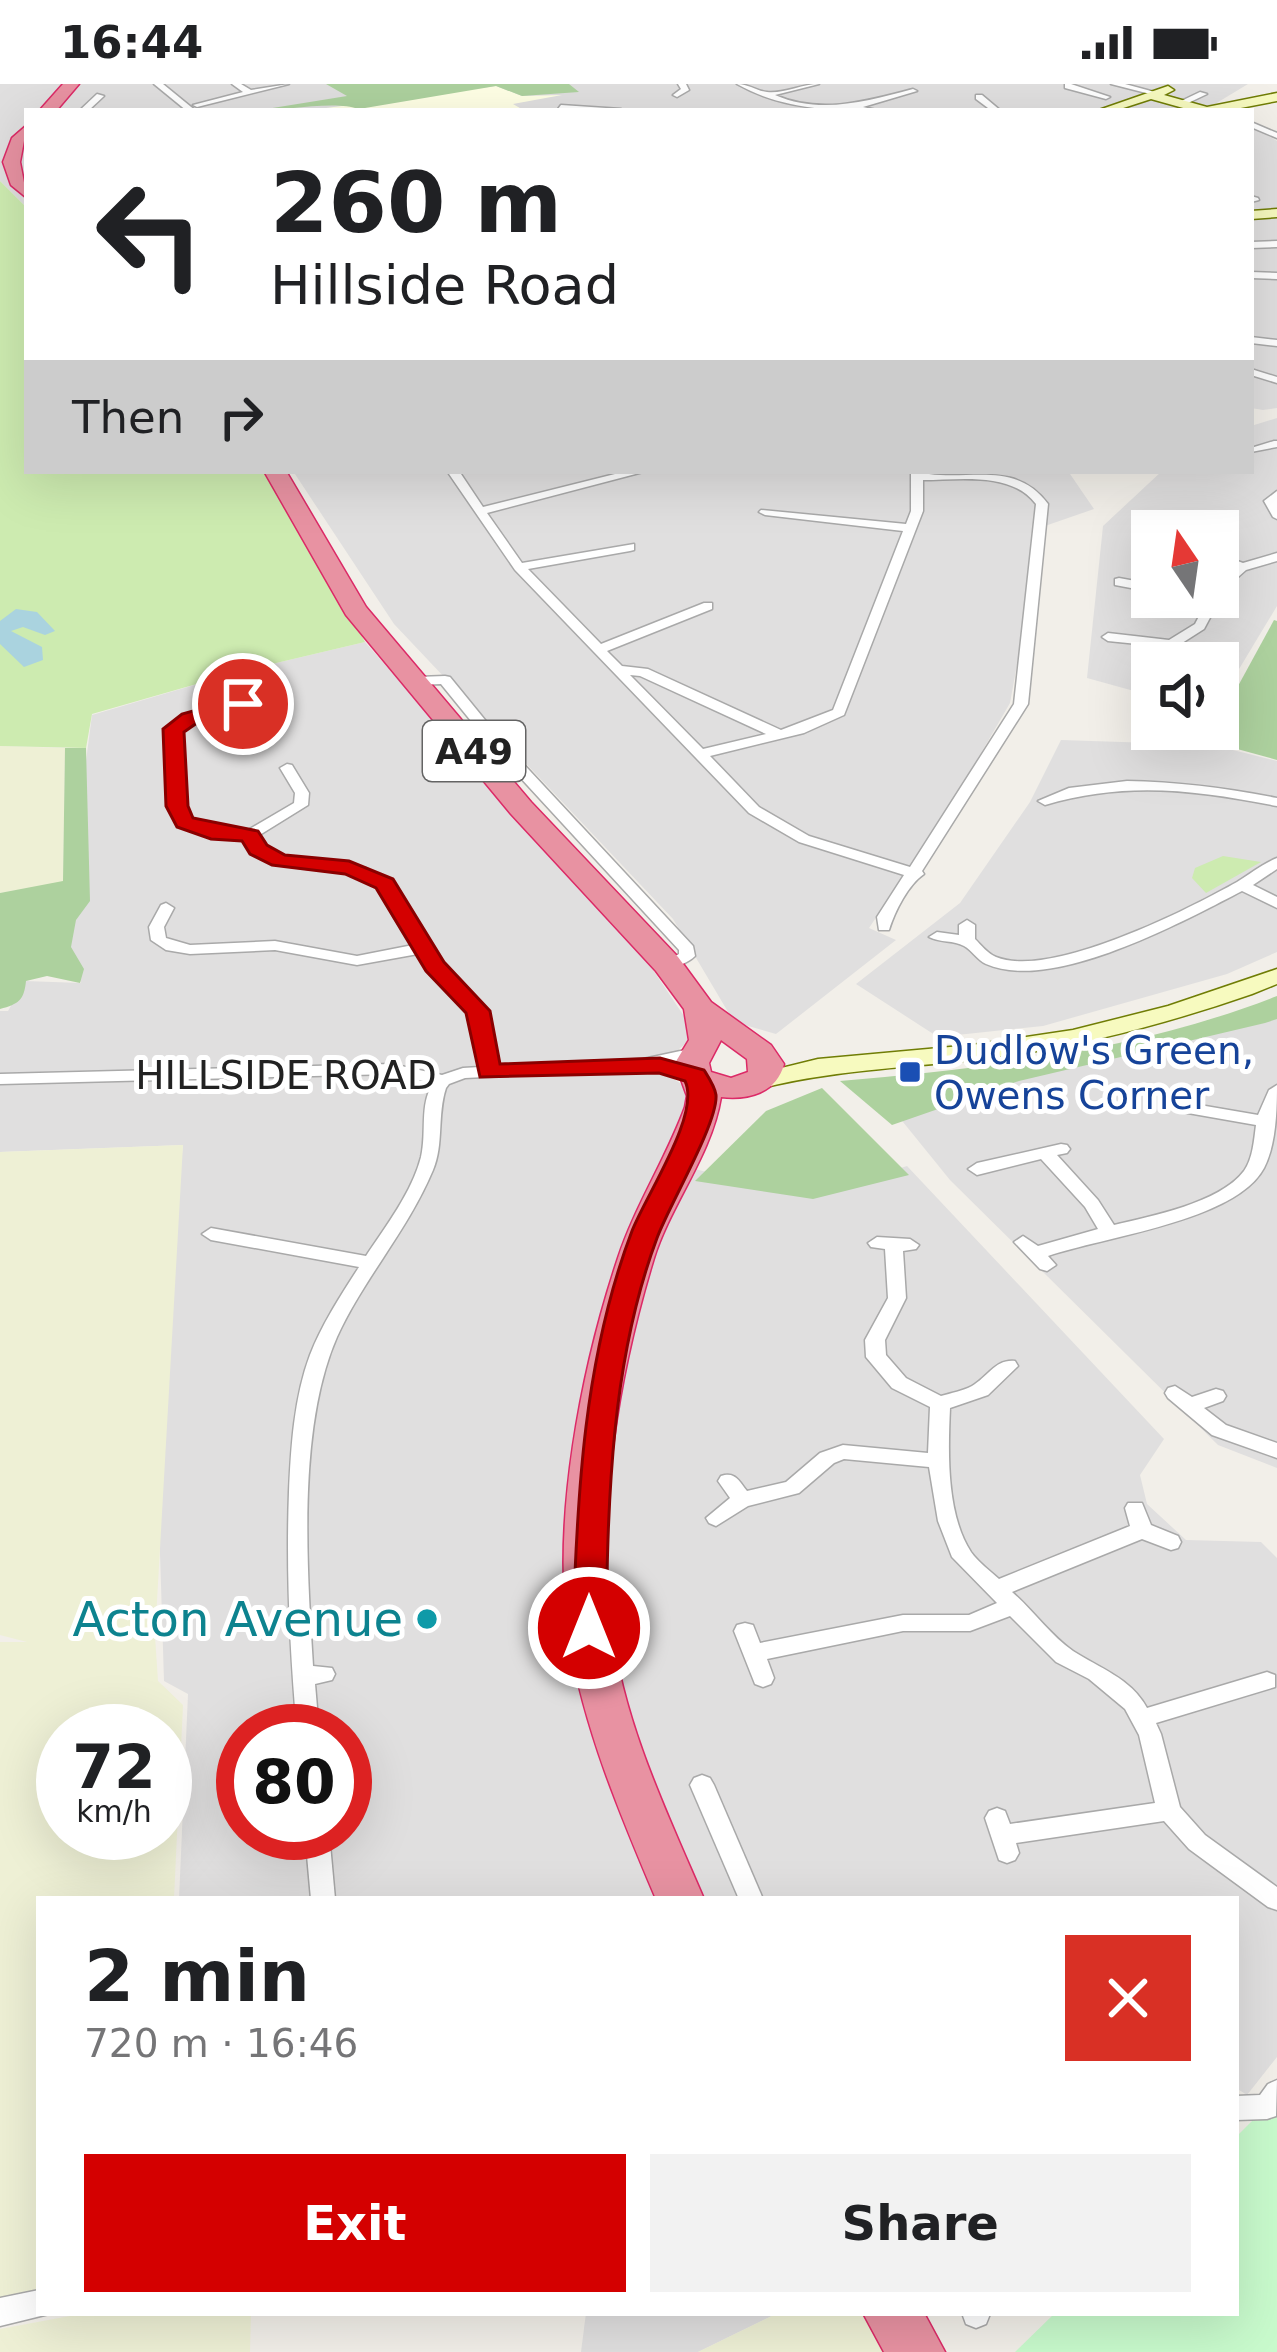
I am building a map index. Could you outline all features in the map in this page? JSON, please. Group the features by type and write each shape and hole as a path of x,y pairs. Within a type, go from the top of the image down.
{"highway":[{"path":"50,108 71,84"},
{"path":"18,138 11,154 12,172 24,189"},
{"name":"A49","path":"280,474 342,591 521,808 667,964 700,1009 753,1065"},
{"path":"679,1896 624,1757 597,1668 589,1628 589,1552 592,1488 618,1323 659,1196 695,1129 704,1101 698,1064 705,1034 700,1009"},
{"path":"698,1064 723,1088 753,1065"},
{"path":"695,1129 753,1065"},
{"path":"893,2316 917,2352"}],"street":[{"path":"158,84 194,108 285,84"},
{"path":"236,84 250,94"},
{"path":"677,94 685,90 682,84"},
{"path":"741,84 799,105 854,108 920,90"},
{"path":"765,94 815,84"},
{"path":"1068,86 1088,89 1103,84"},
{"path":"1115,84 1197,108"},
{"path":"1088,89 1104,104 1156,95 1176,84"},
{"path":"1180,103 1203,94"},
{"path":"86,108 100,96"},
{"path":"979,97 993,108"},
{"path":"1233,108 1277,97"},
{"path":"565,105 593,108"},
{"path":"454,474 519,567 754,810 786,831 917,874"},
{"path":"480,511 629,474"},
{"path":"700,754 780,735 838,712 917,511 918,474 1016,482 1036,492 1042,504 1021,704 917,874 885,917 884,927"},
{"path":"1277,494 1270,501 1277,515"},
{"path":"765,512 910,529"},
{"path":"519,567 630,547"},
{"path":"1239,571 1277,557"},
{"path":"1239,566 1243,567"},
{"path":"1112,582 1131,585"},
{"path":"596,650 708,606"},
{"path":"1174,642 1200,626 1204,618"},
{"path":"1108,637 1153,642"},
{"path":"616,669 643,672 780,735"},
{"path":"240,709 190,718 173,729 174,785 184,823 211,832 250,835 301,806 302,793 288,766"},
{"path":"1048,796 1080,788 1174,786 1277,802"},
{"path":"250,835 271,858 349,868 390,889 422,948 478,1011 489,1072"},
{"path":"937,937 967,933 981,959 1006,967 1088,953 1153,933 1277,862"},
{"path":"1242,885 1277,903"},
{"path":"168,906 158,924 159,937 168,946 185,951 277,946 362,961 422,948"},
{"path":"753,1065 940,1056 1087,1035 1204,1003 1276,976"},
{"name":"HILLSIDE ROAD","path":"0,1079 392,1069 443,1080 489,1072 698,1064"},
{"path":"311,1704 314,1675 302,1481 312,1383 328,1338 429,1162 434,1095 443,1080"},
{"path":"1035,1253 1167,1217 1250,1177 1268,1156 1264,1120 1277,1090"},
{"path":"1188,1108 1264,1120"},
{"path":"977,1168 1053,1151 1108,1231"},
{"path":"211,1234 372,1263"},
{"path":"894,1245 897,1298 875,1340 876,1357 899,1383 940,1404 982,1390 1009,1364"},
{"path":"1216,1396 1182,1400 1219,1430 1277,1451"},
{"path":"940,1404 938,1461 957,1546 974,1570 1016,1605 1052,1646 1118,1688 1143,1718 1169,1811 1197,1842 1277,1900"},
{"path":"716,1518 735,1490 792,1488 827,1458 843,1452 938,1461"},
{"path":"1135,1508 1142,1530"},
{"path":"997,1589 1142,1530 1172,1542"},
{"path":"763,1678 749,1642 903,1623 970,1623 1016,1605"},
{"path":"1143,1718 1267,1681"},
{"path":"702,1785 750,1896"},
{"path":"1003,1836 1169,1811"},
{"path":"319,1860 323,1896"},
{"path":"1239,2108 1267,2107 1277,2092"},
{"path":"0,2312 36,2305"}],"shaded area":[{"path":"0,84 1248,84 1212,108 24,108 24,205 0,181"},
{"path":"496,86 522,96 562,95 513,104 520,108 326,108"},
{"path":"1254,127 1277,141 1277,408 1254,408"},
{"path":"1277,418 1277,606 1239,669 1239,642 1131,642 1131,690 1087,678 1103,526 1159,474 1254,474 1254,425"},
{"path":"295,474 1070,474 1094,509 1042,527 1010,703 947,812 869,928 896,940 776,1034 734,1022 673,919 394,624"},
{"path":"365,642 649,964 686,1019 689,1041 679,1049 672,1078 686,1087 691,1100 666,1162 809,1197 907,1166 1164,1439 1140,1475 1147,1504 1186,1540 1261,1542 1277,1558 1277,2057 1247,2095 1239,2090 1239,1896 179,1896 181,1860 192,1860 192,1704 188,1704 188,1694 164,1681 156,1426 183,1145 0,1152 0,1011 8,1011 25,981 81,983 63,937 92,715 242,671"},
{"path":"1061,740 1131,742 1131,750 1233,750 1277,761 1277,952 1227,974 1043,1026 938,1037 856,984 960,903 1030,802"},
{"path":"0,746 65,748 63,882 0,893"},
{"path":"1277,1016 1277,1468 1218,1445 950,1180 886,1101"},
{"path":"183,1145 155,1636 158,1681 182,1704 36,1704 36,1860 176,1860 174,1896 36,1896 36,2295 0,2303 0,1642 27,1642 0,1635 0,1152"},
{"path":"70,2316 251,2316 250,2352 0,2352 0,2329"},
{"path":"586,2316 772,2316 698,2352 581,2352"},
{"path":"772,2316 877,2316 899,2352 698,2352"}],"green space":[{"path":"326,84 569,84 579,92 522,96 496,86 365,108 273,108 347,96"},
{"path":"0,181 24,205 24,474 277,474 365,642 92,714 86,748 0,746"},
{"path":"1277,621 1277,760 1239,750 1239,684"},
{"path":"65,748 86,748 90,901 76,920 71,947 84,969 80,983 47,976 26,981 19,1000 0,1009 0,893 63,881"},
{"path":"1223,856 1261,862 1206,893 1192,878 1195,868"},
{"path":"1277,996 1277,1019 1019,1081 892,1125 840,1081 952,1070 1116,1044"},
{"path":"822,1088 909,1175 813,1199 695,1181 766,1111"},
{"path":"1277,2096 1277,2352 1015,2352 1052,2316 1239,2316 1239,2134"}],"water":[{"path":"16,609 37,612 55,631 45,635 23,627 11,631 42,647 43,660 24,667 0,644 0,621"}],"place":[{"name":"Dudlow's Green, Owens Corner","path":"910,1072"},
{"name":"Acton Avenue","path":"427,1619"}],"route":[{"path":"243,704 190,718 173,729 177,806 184,823 211,832 250,835 258,849 280,861 349,868 385,884 434,966 478,1011 489,1072 644,1064 695,1076 704,1092 700,1118 659,1196 637,1254 618,1323 592,1488 589,1628"}]}
